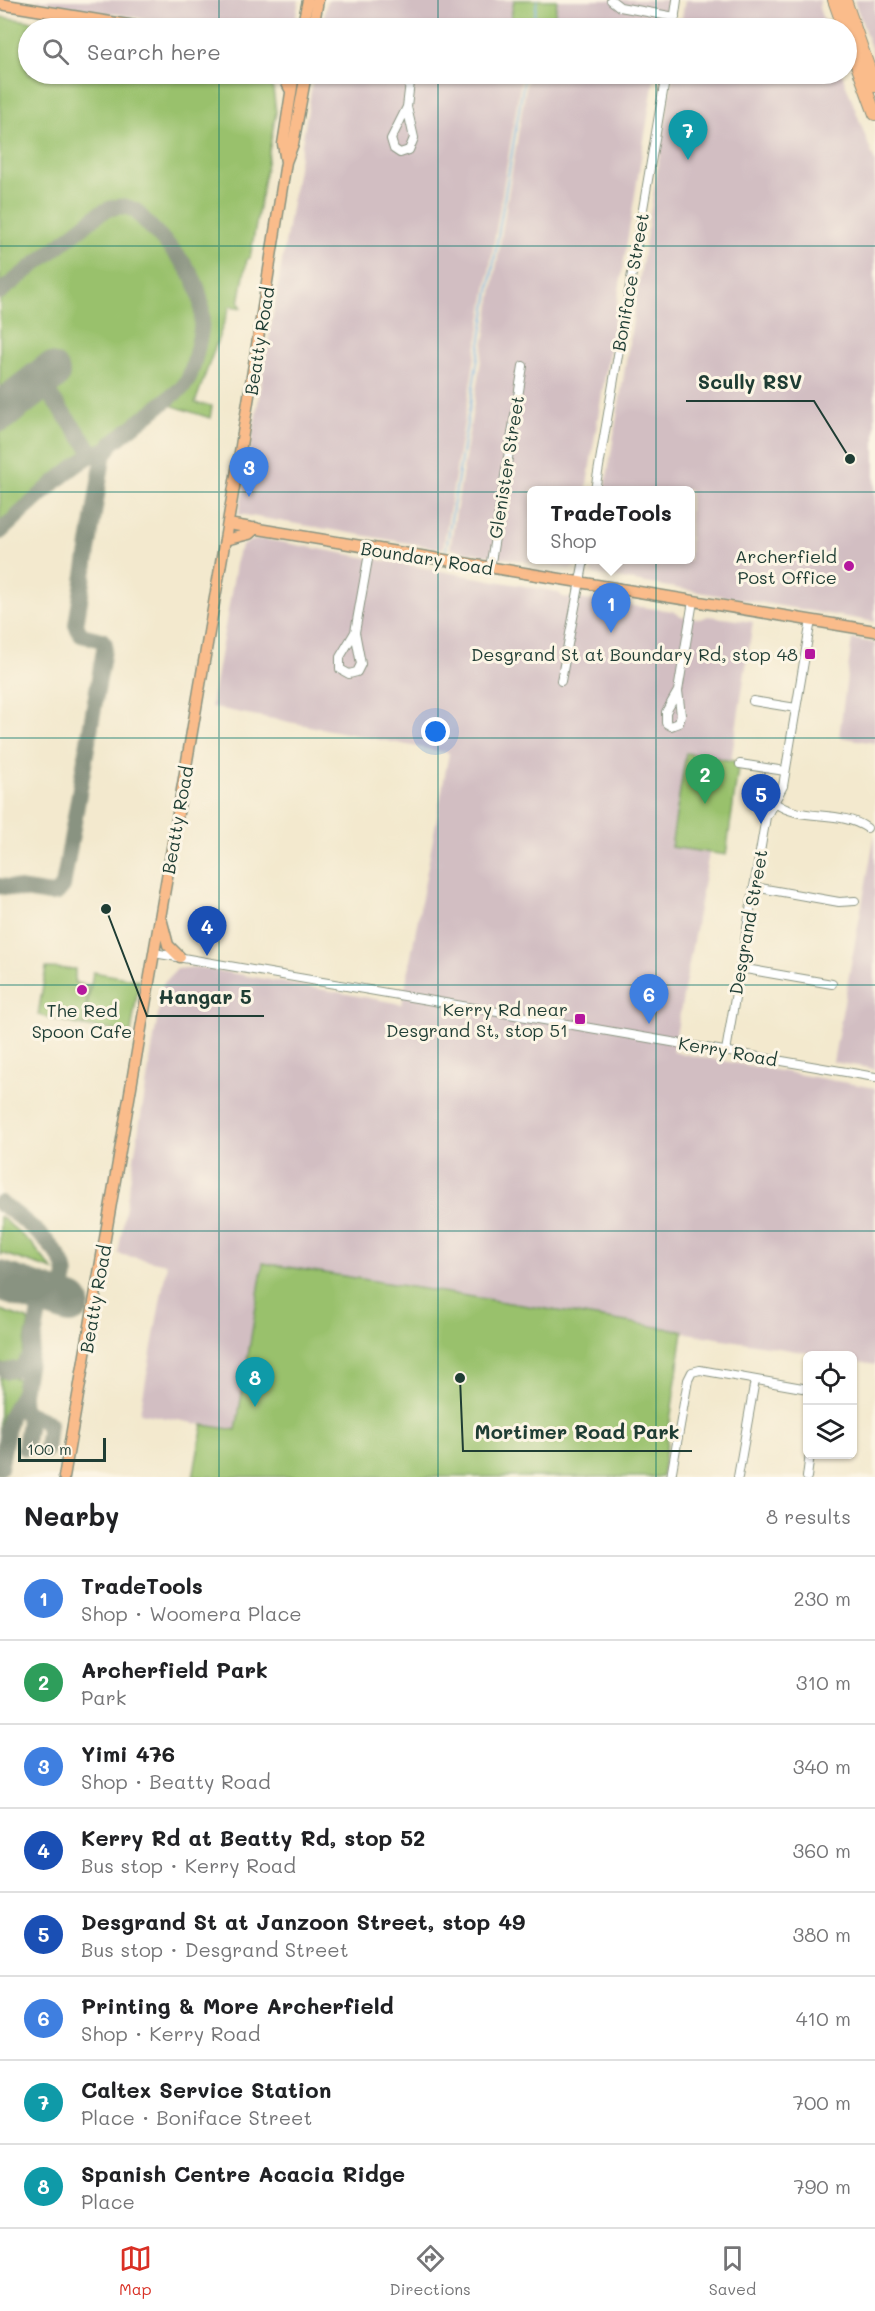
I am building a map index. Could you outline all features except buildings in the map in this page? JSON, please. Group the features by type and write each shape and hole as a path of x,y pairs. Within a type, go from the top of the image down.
{"highway":[{"path":"834,0 840,18"},
{"path":"845,0 851,18"},
{"path":"857,34 875,86"},
{"path":"857,65 875,114"}],"main road":[{"path":"304,18 308,0"},
{"path":"315,18 318,0"},
{"path":"0,4 81,18"},
{"path":"287,84 291,91"},
{"name":"Beatty Road","path":"286,162 283,144 292,84"},
{"name":"Beatty Road","path":"64,1477 228,524 286,162 293,144 304,84"},
{"name":"Boundary Road","path":"228,524 875,631"},
{"path":"225,540 249,534 256,528"},
{"path":"163,901 162,926 168,945 180,957"}],"street":[{"path":"611,1 620,7 675,17 677,0"},
{"path":"407,107 391,139 394,149 400,153 409,150 413,143 407,107 410,84"},
{"name":"Boniface Street","path":"596,486 664,84"},
{"name":"Glenister Street","path":"490,568 523,366"},
{"path":"355,632 370,548"},
{"path":"561,681 583,564"},
{"path":"678,691 693,601"},
{"name":"Desgrand Street","path":"726,1051 766,817 782,791 812,620"},
{"path":"753,701 796,708"},
{"path":"740,764 785,771"},
{"path":"774,803 785,810 854,821 867,828"},
{"path":"754,887 839,902 855,902"},
{"name":"Kerry Road","path":"154,953 875,1077"},
{"path":"740,968 832,984"},
{"path":"671,1477 688,1380 692,1372 700,1370 803,1388"},
{"path":"738,1477 755,1380"},
{"path":"807,1477 809,1459"}],"shaded area":[{"path":"31,0 299,0 296,18 140,18"},
{"path":"327,0 514,0 511,18 324,18"},
{"path":"557,0 668,0 665,18 554,18"},
{"path":"685,0 820,0 819,8 822,18 682,18"},
{"path":"854,0 875,0 875,59"},
{"path":"312,84 520,84 443,549 239,514"},
{"path":"526,84 653,84 587,486 527,486 527,562 450,549"},
{"path":"671,84 846,84 875,162 875,622 593,574 592,564 695,564 695,486 606,486"},
{"path":"263,539 558,592 563,597 673,611 680,616 701,619 708,616 753,622 731,761 686,753 671,846 709,853 673,1052 875,1088 875,1365 857,1362 857,1351 803,1352 263,1263 236,1431 140,1413 167,1264 118,1254 163,984 177,969 198,967 402,1004 449,753 211,707 238,553 242,546 251,541"},
{"path":"539,564 574,564 574,568"},
{"path":"852,639 875,643 875,743 839,737"},
{"path":"875,834 875,1069 833,1062"}],"green space":[{"path":"514,0 557,0 554,18 511,18"},
{"path":"0,17 18,19 18,84 269,84 273,89 276,112 250,258 247,259 239,303 242,308 230,306 195,403 212,406 210,418 173,406 171,401 181,390 175,387 0,526"},
{"path":"686,753 739,762 726,855 671,847"},
{"path":"46,968 75,969 75,983 89,985 83,1026 38,1015"},
{"path":"93,972 139,980 131,1033 84,1026"},
{"path":"0,1216 32,1244 53,1270 1,1253 0,1256"},
{"path":"263,1263 683,1331 662,1477 193,1477 203,1425 236,1430"},
{"path":"0,1310 27,1319 29,1322 22,1357 14,1364 0,1364"},
{"path":"0,1373 18,1379 17,1392 7,1413 0,1452"}],"waterway":[{"path":"534,18 537,0"},
{"path":"446,550 523,84"}],"taxiway":[{"path":"0,292 99,214 113,208 126,207 136,211 188,270 201,302 202,322 188,380 182,388 112,443 103,458 76,625 81,635 102,640 105,644 63,886 57,893 50,894 0,886"},
{"path":"39,381 93,453"},
{"path":"0,532 67,472 95,453 107,449"},
{"path":"0,1203 53,1248 65,1270 63,1284 45,1299 40,1307 23,1392 10,1416 0,1468"},
{"path":"0,1281 37,1292 50,1289 62,1292 64,1300 60,1306 53,1307 44,1296 26,1291"},
{"path":"5,1371 21,1368 30,1356"},
{"path":"23,1392 22,1404 25,1412 49,1423 46,1451"},
{"path":"25,1448 29,1422 26,1414"}],"runway":[{"path":"0,412 50,373"},
{"path":"0,1281 70,1304"}],"place":[{"name":"Caltex Service Station","path":"688,160"},
{"name":"Scully RSV","path":"850,459"},
{"name":"Yimi 476","path":"249,497"},
{"name":"Archerfield Post Office","path":"849,566"},
{"name":"TradeTools","path":"611,633"},
{"name":"Desgrand St at Boundary Rd, stop 48","path":"810,654"},
{"name":"Archerfield Park","path":"705,804"},
{"name":"Desgrand St at Janzoon Street, stop 49","path":"761,824"},
{"name":"Hangar 5","path":"106,909"},
{"name":"Kerry Rd at Beatty Rd, stop 52","path":"207,956"},
{"name":"The Red Spoon Cafe","path":"82,990"},
{"name":"Kerry Rd near Desgrand St, stop 51","path":"580,1019"},
{"name":"Printing & More Archerfield","path":"649,1024"},
{"name":"Mortimer Road Park","path":"460,1378"},
{"name":"Spanish Centre Acacia Ridge","path":"255,1407"}]}
